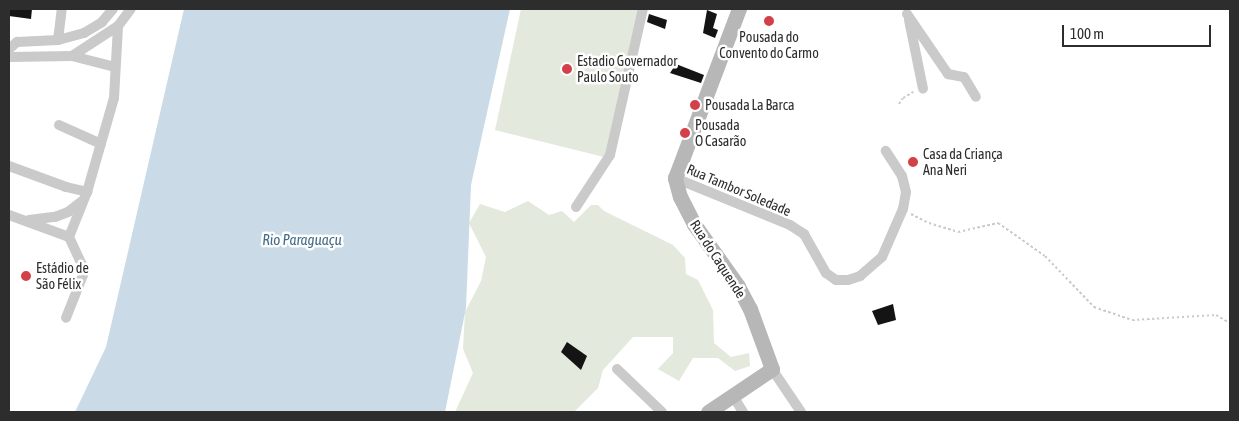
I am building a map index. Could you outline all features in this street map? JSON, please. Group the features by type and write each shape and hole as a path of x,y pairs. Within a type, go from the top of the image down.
{"street":[{"path":"58,40 62,9"},
{"path":"113,9 102,22 84,33 58,40 17,42 10,58 72,56 115,67"},
{"path":"72,56 118,26 131,9"},
{"path":"576,207 610,155 644,9"},
{"path":"675,178 739,9"},
{"path":"907,12 923,89"},
{"path":"907,12 948,74 968,80 976,97"},
{"path":"69,237 85,197 114,98 118,26"},
{"path":"59,125 101,144"},
{"name":"Rua Tambor Soledade","path":"675,178 790,225 804,234 811,244 818,263 826,273 836,280 854,278 874,266 888,246 903,209 906,192 902,176 886,151"},
{"path":"9,166 66,187 85,197"},
{"name":"Rua do Caquende","path":"675,178 680,197 694,224 742,293 772,369"},
{"path":"23,220 41,220 55,217 68,212 85,197"},
{"path":"9,215 69,237 82,265 82,275 66,318"},
{"path":"617,369 662,412"},
{"path":"708,412 772,369 801,412"},
{"path":"733,396 743,412"}],"path":[{"path":"899,104 910,93 923,89"},
{"path":"903,209 929,223 958,232 998,223 1045,256 1094,308 1132,320 1216,314 1230,323"}],"shaded area":[{"name":"Estadio Governador Paulo Souto","path":"521,9 640,9 608,158 495,130"},
{"path":"528,201 549,215 562,211 574,222 591,205 598,205 604,211 673,245 685,258 686,274 698,280 713,310 714,343 731,357 749,353 750,366 735,371 718,358 693,358 679,381 658,369 673,353 673,337 633,337 603,370 598,388 574,412 455,412 473,373 463,349 465,312 481,281 486,257 469,223 480,204 505,212"}],"water":[{"name":"Rio Paraguaçu","path":"184,9 510,9 471,185 466,308 445,412 75,412 106,347"}],"building":[{"path":"9,9 32,9 31,19 9,16"},
{"path":"707,10 717,14 713,28 718,30 715,38 703,33"},
{"path":"649,14 667,20 665,29 647,22"},
{"path":"676,64 704,75 701,83 670,73"},
{"path":"893,304 896,320 878,325 872,311"},
{"path":"567,342 587,356 581,370 561,352"}],"place":[{"name":"Pousada do Convento do Carmo","path":"769,21"},
{"name":"Estadio Governador Paulo Souto","path":"567,69"},
{"name":"Pousada La Barca","path":"695,105"},
{"name":"Pousada O Casarão","path":"685,133"},
{"name":"Casa da Criança Ana Neri","path":"913,162"},
{"name":"Estádio de São Félix","path":"26,276"}]}
